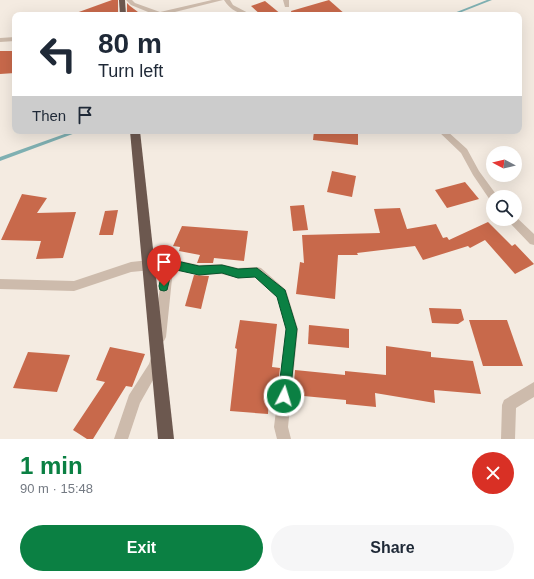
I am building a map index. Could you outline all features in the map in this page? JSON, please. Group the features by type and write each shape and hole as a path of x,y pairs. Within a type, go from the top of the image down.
{"highway":[{"path":"122,0 124,12"},
{"path":"135,134 166,439"}],"street":[{"path":"130,0 133,4 150,12"},
{"path":"170,12 220,0"},
{"path":"227,0 231,6 243,12"},
{"path":"0,40 12,39"},
{"path":"445,134 464,151 476,173 488,190"},
{"path":"520,226 534,241"},
{"path":"0,284 74,286 131,267 168,263 199,270 222,269 238,273 257,272 282,294 292,329 281,427 284,439"},
{"path":"121,439 134,400 155,366 168,263"},
{"path":"508,439 509,405 534,389"}],"building":[{"path":"112,0 118,0 118,12 79,12"},
{"path":"329,0 343,12 291,12"},
{"path":"265,1 278,12 258,12 251,6"},
{"path":"127,3 138,12 127,12"},
{"path":"0,51 12,51 12,73 0,74"},
{"path":"314,134 358,134 358,145 313,140"},
{"path":"332,171 356,176 352,197 327,192"},
{"path":"465,182 479,199 447,208 435,190"},
{"path":"22,194 47,198 37,213 76,212 63,258 36,259 41,241 1,240"},
{"path":"304,205 308,230 293,231 290,206"},
{"path":"400,208 407,229 436,224 443,238 447,237 449,240 486,223 486,226 492,226 512,246 515,244 534,264 515,274 485,240 470,248 468,246 423,260 415,246 357,253 358,255 338,255 335,299 296,294 300,262 304,263 302,235 380,233 374,209"},
{"path":"118,210 113,235 99,235 105,211"},
{"path":"182,226 248,231 244,261 214,258 213,263 197,263 200,255 179,251 180,247 173,246"},
{"path":"194,275 209,276 201,309 185,306"},
{"path":"429,308 461,309 464,320 458,324 432,323"},
{"path":"240,320 277,324 272,367 280,368 277,393 269,393 268,414 230,411 237,349 235,348"},
{"path":"469,320 507,320 523,366 483,366"},
{"path":"309,325 349,329 349,348 308,344"},
{"path":"386,346 431,352 431,357 473,361 481,394 434,390 435,403 375,393 376,407 346,404 346,400 293,395 295,370 345,375 345,371 386,375"},
{"path":"110,347 145,354 132,387 126,386 93,439 87,439 73,430 105,382 96,380"},
{"path":"28,352 70,355 57,392 13,388"}],"waterway":[{"path":"459,12 490,0"},
{"path":"0,159 69,134"}],"route":[{"path":"164,286 168,263 199,270 222,269 238,273 257,272 282,294 292,329 284,396"}]}
